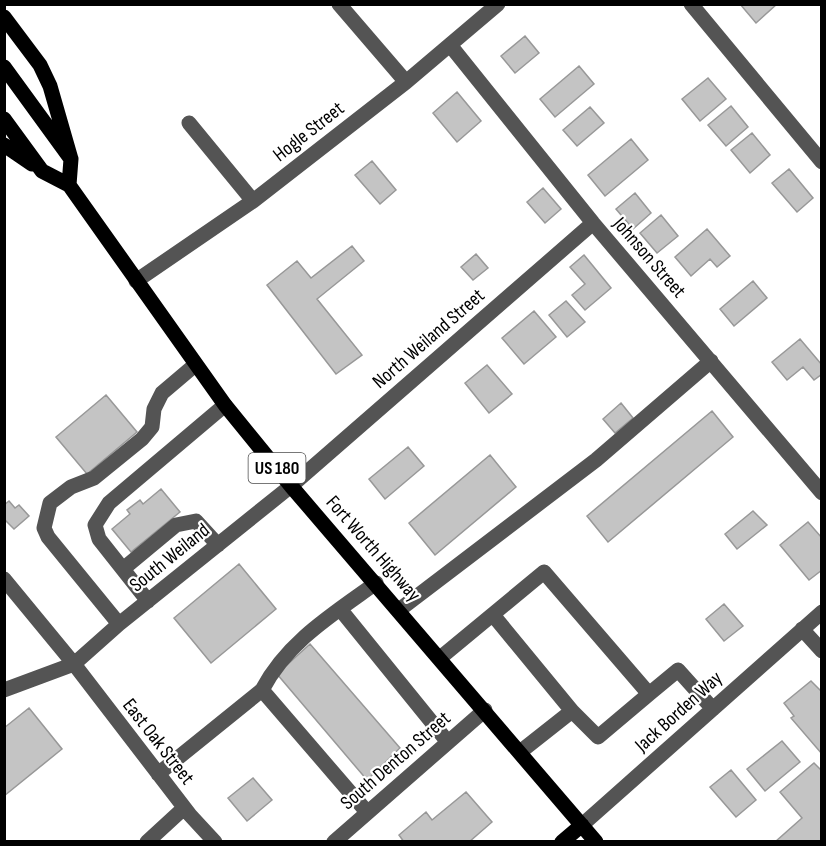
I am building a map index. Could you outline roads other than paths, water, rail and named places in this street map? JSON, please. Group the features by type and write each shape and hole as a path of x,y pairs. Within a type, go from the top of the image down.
{"main road":[{"path":"4,17 40,65 50,86 71,159 69,185"},
{"path":"4,67 71,159"},
{"name":"Fort Worth Highway","path":"4,119 42,171 69,185 195,365 291,486 596,842"},
{"path":"4,145 42,171"},
{"name":"Jack Borden Way","path":"562,842 582,825"}],"street":[{"path":"339,4 406,82"},
{"name":"Hogle Street","path":"136,281 253,201 406,82 498,4"},
{"path":"691,4 822,162"},
{"name":"Johnson Street","path":"450,45 593,223 822,493"},
{"path":"189,123 253,201"},
{"name":"North Weiland Street","path":"291,486 593,223"},
{"path":"399,610 596,460 711,361"},
{"path":"119,624 48,537 44,528 50,503 71,487 94,478 142,440 152,427 154,409 162,393 195,365"},
{"path":"148,601 99,539 95,525 100,513 109,503 225,405"},
{"name":"South Weiland","path":"74,664 119,624 291,486"},
{"path":"123,569 176,525 187,521 196,521 218,544"},
{"path":"440,658 544,572 649,694"},
{"name":"East Oak Street","path":"4,579 74,664 184,808 215,842"},
{"path":"158,774 262,690 281,659 302,638 376,583"},
{"path":"340,609 447,741"},
{"name":"Jack Borden Way","path":"582,825 822,612"},
{"path":"493,615 572,711 598,737 678,670 713,709"},
{"path":"802,629 822,651"},
{"path":"4,690 74,664"},
{"path":"262,690 367,812"},
{"name":"South Denton Street","path":"334,842 485,710"},
{"path":"520,752 572,711"},
{"path":"147,842 184,808"}]}
